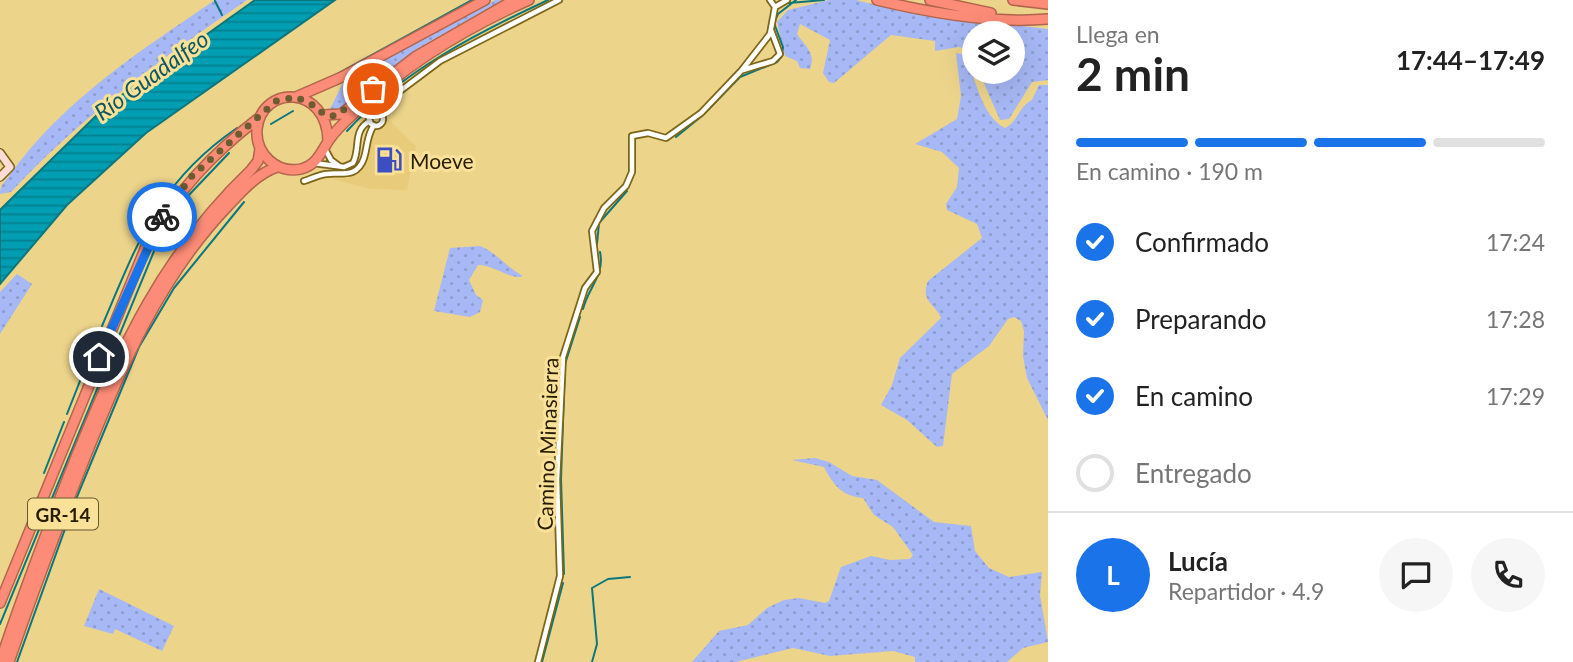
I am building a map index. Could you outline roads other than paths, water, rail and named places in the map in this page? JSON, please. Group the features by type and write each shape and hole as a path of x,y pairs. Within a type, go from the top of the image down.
{"highway":[{"path":"0,603 147,244 161,218 192,176 276,101 296,97 342,77 485,0"},
{"path":"324,115 341,114 426,49 514,0"},
{"path":"235,138 245,135 258,144 278,167 302,169 313,163 361,106 424,58 529,0"},
{"path":"877,0 1023,22 1048,19"},
{"path":"930,0 987,12 1048,19"},
{"path":"1013,0 1048,4"},
{"path":"317,107 320,94 342,77"},
{"path":"296,97 317,107 324,115 327,145"},
{"path":"258,144 260,117"},
{"name":"GR-14","path":"0,662 59,498 126,339 178,251 204,218 258,161 258,144"},
{"name":"GR-14","path":"9,662 87,454 150,312 187,256 221,213 263,172 278,167"}],"street":[{"path":"378,113 380,106 440,61 559,0"},
{"path":"771,0 775,6 788,0"},
{"name":"Camino Minasierra","path":"538,662 560,576 557,480 563,357 585,288 597,272 592,231 604,208 626,186 632,172 632,136 648,133 666,138 701,113 742,70 771,28 775,6"},
{"path":"742,70 773,61 780,54 771,28"},
{"path":"304,181 326,173 345,175 356,170 364,160 372,115 378,113"},
{"path":"313,163 339,167 353,163 358,133 372,123 383,122 378,113"},
{"path":"327,145 331,160 339,167"},
{"path":"0,153 10,167 0,177"}],"water":[{"name":"Río Guadalfeo","path":"255,0 335,0 146,133 67,205 0,284 0,210 105,107"}],"waterway":[{"path":"332,77 472,0"},
{"path":"347,131 391,90 416,72 467,40 548,0"},
{"path":"676,137 703,115 740,77 777,62 782,56 783,47 774,23 778,14 796,0"},
{"path":"789,3 824,0"},
{"path":"215,1 222,15"},
{"path":"271,124 293,111"},
{"path":"102,326 127,267 153,216 169,192 210,149 237,128"},
{"path":"0,624 157,244 187,197 229,153"},
{"path":"597,244 599,223 627,191"},
{"path":"17,662 74,504 139,347 174,288 244,202"},
{"path":"583,309 598,275 600,252"},
{"path":"564,574 561,479 565,364 580,317"},
{"path":"67,414 97,338"},
{"path":"44,473 64,422"},
{"path":"592,662 597,644 592,588 608,579 630,577"},
{"path":"542,662 563,583"}],"place":[{"name":"Moeve","path":"389,160"}]}
